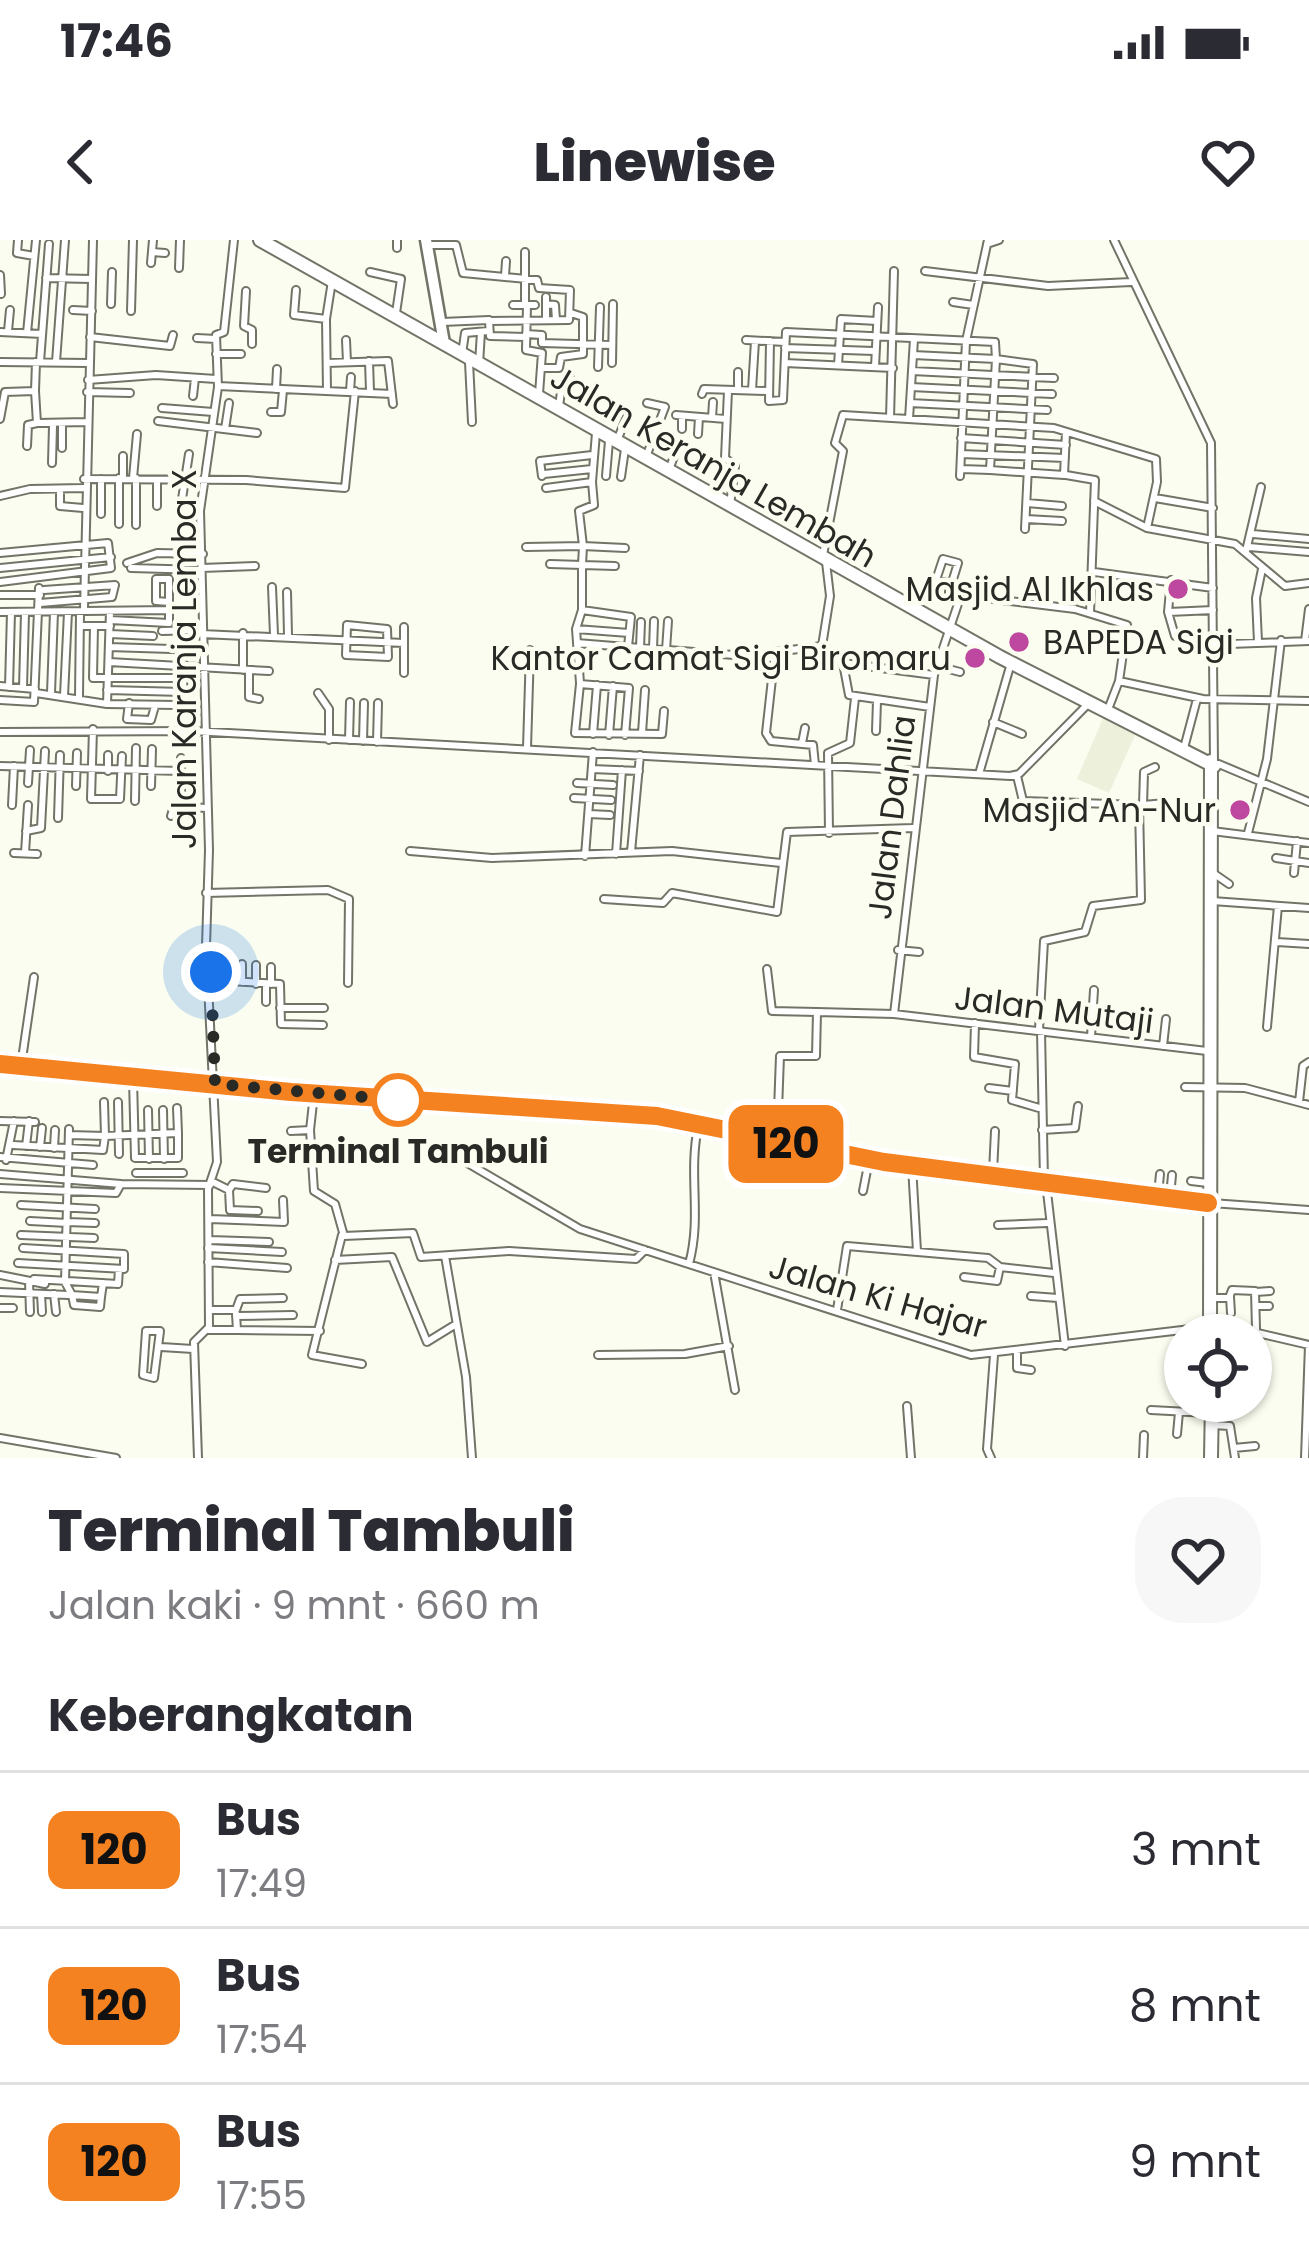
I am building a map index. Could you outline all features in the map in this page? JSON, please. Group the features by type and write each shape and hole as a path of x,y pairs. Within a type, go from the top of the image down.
{"main road":[{"name":"Jalan Keranja Lembah","path":"260,240 396,317 441,334 470,359 949,629 1106,715 1212,763"},
{"path":"1161,740 1212,763 1208,1314"},
{"path":"1211,1458 1212,1422"}],"street":[{"path":"18,240 17,253 34,256"},
{"path":"28,333 36,240"},
{"path":"56,362 65,240"},
{"path":"79,697 93,240"},
{"path":"130,311 133,240"},
{"path":"152,263 153,240"},
{"path":"179,268 180,240"},
{"name":"Jalan Karanja Lemba X","path":"208,1330 215,1084 202,735 201,479 217,383 216,339 224,332 234,240"},
{"path":"999,240 988,242 966,341 960,473 990,470 1093,478 1090,613"},
{"path":"1114,240 1210,441 1212,763 1309,802"},
{"path":"428,242 456,245 463,273 505,276 537,280 539,288 570,290 569,320 493,321 441,334 428,242"},
{"path":"37,423 35,391 49,244"},
{"path":"152,252 165,253"},
{"path":"525,252 526,351 542,353"},
{"path":"505,276 506,261"},
{"path":"31,268 112,286"},
{"path":"890,418 894,271"},
{"path":"925,271 1048,286 1131,281"},
{"path":"111,304 112,272"},
{"path":"370,272 401,279 396,317"},
{"path":"0,275 1,293"},
{"path":"327,391 326,319 332,281"},
{"path":"296,290 295,315 326,319"},
{"path":"246,291 244,326 252,330 252,344"},
{"path":"546,320 546,300 556,305 556,320"},
{"path":"952,302 974,305"},
{"path":"226,304 245,305"},
{"path":"512,304 529,305"},
{"path":"612,363 613,304"},
{"path":"598,367 600,307"},
{"path":"874,367 878,307"},
{"path":"470,359 497,309"},
{"path":"10,310 4,332 42,334"},
{"path":"73,310 92,311"},
{"path":"541,368 559,368 561,357 581,356 583,316 570,313"},
{"path":"838,364 841,319 877,321"},
{"path":"770,341 768,400 783,400 786,332 998,343 990,470"},
{"path":"472,422 465,333 542,335 538,398"},
{"path":"90,337 170,346 173,334"},
{"path":"197,338 216,339"},
{"path":"909,420 914,338"},
{"path":"346,340 347,362"},
{"path":"752,390 750,340 874,352"},
{"path":"108,354 109,342"},
{"path":"542,343 613,345"},
{"path":"216,354 242,354"},
{"path":"913,355 1030,362 1035,377 1025,529"},
{"path":"369,361 370,392"},
{"path":"0,362 88,363"},
{"path":"327,363 389,362 393,404"},
{"path":"785,363 893,368"},
{"path":"271,412 281,412 278,369"},
{"path":"912,371 1054,378"},
{"path":"730,505 735,465 725,458 726,419 738,372"},
{"path":"0,496 60,489 100,478 346,488 351,377"},
{"path":"88,380 195,378 279,389 392,394"},
{"path":"193,396 195,378"},
{"path":"560,407 562,384 570,378"},
{"path":"911,387 1052,394"},
{"path":"702,394 704,389 767,391"},
{"path":"0,418 4,392 35,391"},
{"path":"88,392 130,393"},
{"path":"712,418 713,402"},
{"path":"646,457 665,407 647,403"},
{"path":"910,403 1048,410"},
{"path":"225,429 229,404"},
{"path":"163,408 213,412"},
{"path":"606,476 629,412"},
{"path":"696,414 698,434"},
{"path":"682,429 679,416 726,419"},
{"path":"820,649 830,601 824,560 843,451 835,443 839,417 1031,426 1156,459 1147,528"},
{"path":"158,421 257,433"},
{"path":"27,446 28,425 86,422"},
{"path":"58,425 62,448"},
{"path":"52,464 58,425"},
{"path":"596,429 594,505 579,511 583,610 576,629 580,684 575,733 662,734 664,711"},
{"path":"1064,475 1066,432"},
{"path":"136,525 137,434"},
{"path":"962,439 1066,445"},
{"path":"618,441 621,477"},
{"path":"669,470 676,451"},
{"path":"182,499 189,454"},
{"path":"961,454 1065,458"},
{"path":"592,469 543,475 540,460 593,455"},
{"path":"119,524 123,457"},
{"path":"100,478 101,514"},
{"path":"157,479 157,506"},
{"path":"546,488 592,482"},
{"path":"1248,549 1261,488"},
{"path":"60,489 59,505 83,508"},
{"path":"1154,498 1213,508"},
{"path":"1094,501 1147,528 1248,549 1309,552"},
{"path":"1027,503 1062,506"},
{"path":"1025,519 1062,521"},
{"path":"1253,534 1309,539"},
{"path":"0,553 110,543 111,556 111,569 0,582"},
{"path":"526,547 625,548"},
{"path":"1248,549 1262,568 1288,587 1309,583"},
{"path":"203,554 157,554 129,566 255,566"},
{"path":"0,568 111,556"},
{"path":"952,584 936,580 943,559 958,563 952,584 949,592 1090,613 1129,627 1119,681 1106,715"},
{"path":"38,563 40,577"},
{"path":"550,564 615,566"},
{"path":"1258,642 1256,598 1262,568"},
{"path":"1094,572 1213,588"},
{"path":"1171,580 1168,612 1173,634 1213,642 1307,641 1309,610"},
{"path":"23,688 25,612 40,597 83,584 114,584 107,704"},
{"path":"272,586 274,635"},
{"path":"287,592 288,635"},
{"path":"0,595 110,597"},
{"name":"Jalan Dahlia","path":"894,1014 898,950 935,671 961,595"},
{"path":"40,597 54,612 51,693"},
{"path":"0,700 33,703 40,597"},
{"path":"80,626 169,606 167,624 110,620"},
{"path":"54,612 82,610 153,636"},
{"path":"583,610 631,617 628,647"},
{"path":"1168,612 1213,610"},
{"path":"11,612 4,687 93,698 107,704 176,705"},
{"path":"0,615 25,612"},
{"path":"64,696 68,612"},
{"path":"652,649 654,621"},
{"path":"667,650 668,621"},
{"path":"640,648 641,622"},
{"path":"347,625 387,629 388,657 347,655 345,637 347,625"},
{"path":"93,698 94,626"},
{"path":"404,627 404,673"},
{"path":"576,629 629,633"},
{"path":"162,631 345,637 404,644"},
{"path":"244,633 249,697 259,699"},
{"path":"1248,833 1276,700 1281,640"},
{"path":"577,644 773,658"},
{"path":"109,646 203,650"},
{"path":"815,766 814,746 767,739 773,658 778,650 820,649 843,663 960,672"},
{"path":"527,748 530,650"},
{"path":"0,652 10,652"},
{"path":"109,662 204,663 269,671"},
{"path":"107,690 183,692 184,663"},
{"path":"843,663 844,690 855,698 930,707"},
{"path":"979,775 1011,663"},
{"path":"93,678 184,678"},
{"path":"1119,681 1212,700 1309,700"},
{"path":"580,684 628,688 625,735"},
{"path":"585,856 597,685"},
{"path":"608,735 613,686"},
{"path":"643,733 645,690"},
{"path":"318,693 329,709 329,740"},
{"path":"829,832 829,750 850,743 855,698"},
{"path":"1184,748 1197,698"},
{"path":"876,731 877,701"},
{"path":"349,740 350,702"},
{"path":"129,703 126,718 152,720 155,704"},
{"path":"363,741 364,703"},
{"path":"377,742 378,703"},
{"path":"139,719 142,704"},
{"path":"1010,787 1013,776 1088,705"},
{"path":"992,722 1022,734"},
{"path":"802,743 805,728"},
{"path":"0,743 0,732 93,729 1013,776"},
{"path":"93,729 90,798 117,800 122,756"},
{"path":"911,734 926,736"},
{"path":"135,801 136,748"},
{"path":"151,786 152,749"},
{"path":"28,783 30,750"},
{"path":"26,831 41,828 45,752"},
{"path":"76,786 77,753"},
{"path":"58,818 60,754"},
{"path":"108,754 108,771"},
{"path":"631,852 640,755"},
{"path":"181,758 181,790"},
{"path":"0,766 181,772"},
{"path":"12,805 14,766"},
{"path":"1065,1346 1047,1223 1040,1108 1041,957 1045,939 1088,929 1093,906 1140,901 1144,772 1155,767"},
{"path":"592,769 639,771"},
{"path":"616,854 622,770"},
{"path":"1013,776 1023,801 1166,803"},
{"path":"578,783 613,785"},
{"path":"574,798 611,800"},
{"path":"25,853 28,805"},
{"path":"171,816 174,806 206,808"},
{"path":"589,814 610,815"},
{"path":"604,899 664,902 672,892 777,912 787,832 913,828"},
{"path":"1210,831 1309,843"},
{"path":"1294,873 1297,841"},
{"path":"410,851 492,858 631,852 782,863"},
{"path":"14,853 37,854"},
{"path":"1276,858 1309,863"},
{"path":"1209,872 1228,884"},
{"path":"206,893 328,890 349,899 348,983"},
{"path":"1209,901 1309,908"},
{"path":"1268,1027 1278,906"},
{"path":"1277,942 1309,944"},
{"path":"898,950 919,952"},
{"path":"242,964 242,982"},
{"path":"256,965 256,984"},
{"path":"266,1002 271,967"},
{"name":"Jalan Mutaji","path":"766,969 772,1011 894,1014 1207,1051"},
{"path":"21,1066 34,977"},
{"path":"212,980 280,984 280,1008 280,1024 321,1025 321,1008 280,1008"},
{"path":"1091,1037 1094,991"},
{"path":"777,1142 780,1056 816,1056 817,1012"},
{"path":"1163,1046 1166,1019"},
{"path":"975,1023 973,1056 1016,1064 1015,1102 1040,1108"},
{"path":"1299,1102 1303,1066 1309,1061"},
{"path":"0,1064 314,1094 640,1114 869,1160 993,1172 1208,1203 1309,1210"},
{"path":"133,1079 135,1158 178,1158 177,1108"},
{"path":"988,1088 1013,1091"},
{"path":"1185,1088 1245,1088 1309,1105"},
{"path":"314,1094 310,1130 314,1191 335,1204 342,1233 312,1355 362,1364"},
{"path":"13,1145 103,1150 104,1102"},
{"path":"118,1102 119,1154"},
{"path":"1042,1130 1075,1129 1078,1106"},
{"path":"148,1109 148,1134 156,1159"},
{"path":"156,1188 163,1110"},
{"path":"0,1121 35,1124"},
{"path":"2,1159 13,1145 14,1121"},
{"path":"26,1146 35,1124"},
{"path":"35,1124 40,1147"},
{"path":"689,1264 699,1206 693,1189 699,1125"},
{"path":"54,1148 56,1130"},
{"path":"291,1131 310,1130"},
{"path":"993,1172 995,1131"},
{"path":"72,1302 65,1282 69,1132 104,1136 178,1133"},
{"name":"Jalan Ki Hajar","path":"457,1156 568,1223 962,1353 994,1355 1164,1336"},
{"path":"2,1159 93,1165"},
{"path":"863,1191 869,1160"},
{"path":"912,1166 916,1252"},
{"path":"136,1173 183,1173"},
{"path":"0,1174 156,1188 212,1182 229,1190"},
{"path":"1160,1174 1164,1196"},
{"path":"1164,1196 1172,1175"},
{"path":"1191,1181 1208,1184"},
{"path":"0,1188 114,1193 121,1184"},
{"path":"258,1211 230,1210 229,1190 233,1184 266,1188"},
{"path":"210,1219 284,1222 283,1200"},
{"path":"21,1205 95,1209"},
{"path":"30,1221 95,1223"},
{"path":"998,1225 1047,1223"},
{"path":"342,1233 415,1234 419,1256 509,1251 636,1259 645,1250"},
{"path":"21,1235 94,1238"},
{"path":"209,1244 269,1243"},
{"path":"209,1244 282,1252"},
{"path":"836,1312 844,1290 846,1247 988,1258 1000,1267 1054,1273"},
{"path":"18,1263 124,1269 124,1253 23,1248"},
{"path":"445,1256 453,1326 459,1331 472,1458"},
{"path":"334,1260 392,1257 427,1342 453,1326"},
{"path":"208,1262 287,1268"},
{"path":"964,1277 998,1280 1000,1267"},
{"path":"35,1282 117,1287 119,1269"},
{"path":"714,1272 735,1390"},
{"path":"0,1275 54,1285 65,1282"},
{"path":"30,1312 35,1282"},
{"path":"35,1282 42,1312"},
{"path":"54,1285 55,1306 101,1298 103,1283"},
{"path":"1231,1313 1232,1290 1270,1291"},
{"path":"0,1292 72,1302"},
{"path":"1256,1292 1256,1314"},
{"path":"1031,1296 1058,1298"},
{"path":"1207,1298 1230,1297"},
{"path":"237,1330 240,1299 283,1298"},
{"path":"1256,1306 1268,1306"},
{"path":"0,1308 13,1308"},
{"path":"209,1310 292,1315"},
{"path":"198,1458 194,1340 208,1330 320,1331"},
{"path":"146,1331 160,1331 160,1347 155,1377 144,1377 146,1331"},
{"name":"Jalan Ki Hajar","path":"1272,1335 1309,1345"},
{"path":"1305,1458 1309,1345"},
{"path":"598,1355 685,1354 729,1346"},
{"path":"160,1347 193,1349"},
{"path":"1017,1352 1017,1369 1031,1370"},
{"path":"992,1458 987,1449 994,1355"},
{"path":"908,1406 911,1458"},
{"path":"1151,1410 1164,1411"},
{"path":"1177,1434 1178,1422"},
{"path":"1224,1422 1230,1426 1235,1453 1255,1446"},
{"path":"1143,1458 1144,1435"},
{"path":"0,1438 116,1458"}],"shaded area":[{"path":"1104,716 1137,731 1109,793 1077,779"}],"bus line":[{"name":"120","path":"0,1064 291,1092 657,1116 884,1162 993,1172 1208,1203"}],"place":[{"name":"Masjid Al Ikhlas","path":"1178,589"},
{"name":"BAPEDA Sigi","path":"1019,642"},
{"name":"Kantor Camat Sigi Biromaru","path":"975,658"},
{"name":"Masjid An-Nur","path":"1240,810"},
{"name":"Terminal Tambuli","path":"398,1100"}],"route":[{"path":"211,972 215,1084 398,1100"}]}
